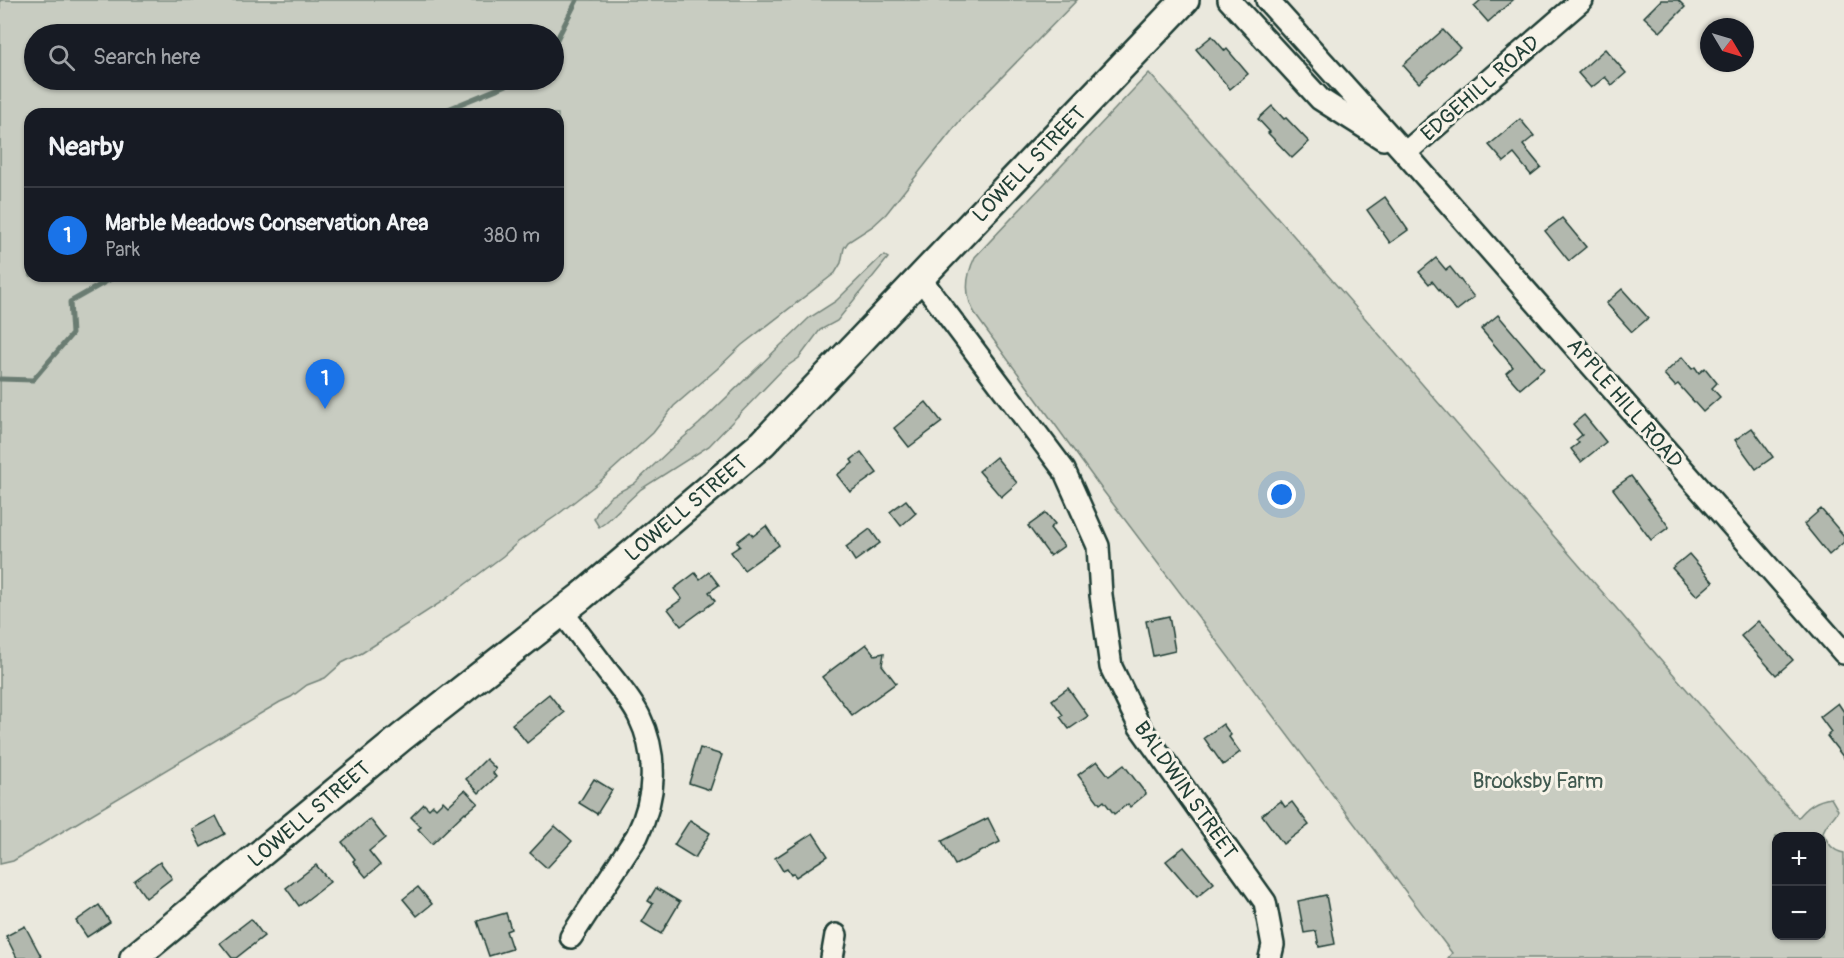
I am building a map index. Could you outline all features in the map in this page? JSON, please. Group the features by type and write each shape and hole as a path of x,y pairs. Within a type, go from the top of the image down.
{"main road":[{"name":"LOWELL STREET","path":"134,958 402,737 562,612 763,443 1185,0"}],"street":[{"name":"APPLE HILL ROAD","path":"1229,0 1320,99 1405,153"},
{"name":"APPLE HILL ROAD","path":"1267,0 1405,153 1844,653"},
{"name":"EDGEHILL ROAD","path":"1405,153 1582,0"},
{"name":"BALDWIN STREET","path":"920,278 1064,470 1098,546 1101,596 1112,667 1140,728 1265,902 1273,945 1270,958"},
{"path":"562,612 639,715 648,739 653,781 643,823 637,836 571,937"},
{"path":"832,958 836,935"}],"green space":[{"path":"0,0 1077,0 962,118 886,214 873,226 848,242 835,273 742,345 674,406 653,433 598,483 443,601 362,653 342,663 325,678 307,685 291,697 13,861 0,864"},
{"name":"Brooksby Farm","path":"1149,73 1293,235 1798,818 1812,805 1831,798 1838,810 1823,832 1772,832 1772,940 1826,940 1826,838 1833,848 1844,853 1844,958 1448,958 1452,953 1101,488 977,317 968,295 969,272 975,257"},
{"path":"881,257 888,258 837,321 820,330 799,358 783,369 709,446 641,489 599,527 594,519 599,509 611,496 634,484 809,318 836,301"}],"building":[{"path":"1481,0 1513,0 1488,22 1474,6"},
{"path":"1661,0 1678,0 1685,7 1660,32 1644,17"},
{"path":"1443,30 1460,48 1419,83 1403,65"},
{"path":"1212,36 1225,51 1227,49 1248,74 1230,89 1196,49"},
{"path":"1605,49 1626,73 1612,85 1605,77 1591,88 1578,73"},
{"path":"1272,106 1309,142 1292,158 1258,119"},
{"path":"1520,119 1534,136 1523,145 1541,167 1531,175 1514,154 1504,162 1489,145"},
{"path":"1385,197 1408,230 1390,243 1367,210"},
{"path":"1562,218 1586,247 1569,261 1545,231"},
{"path":"1436,258 1446,270 1450,267 1474,297 1456,311 1432,281 1429,284 1419,272"},
{"path":"1622,289 1648,318 1632,332 1606,303"},
{"path":"1498,315 1544,369 1520,389 1506,373 1513,367 1481,329"},
{"path":"1682,357 1692,369 1695,367 1699,373 1705,368 1717,383 1712,388 1720,397 1703,412 1678,384 1675,386 1664,374"},
{"path":"926,402 942,422 909,447 894,428"},
{"path":"1584,415 1606,442 1581,462 1571,449 1579,443 1576,440 1582,435 1573,424"},
{"path":"1752,428 1773,457 1756,469 1735,440"},
{"path":"861,452 877,473 850,492 837,475 853,463 851,460"},
{"path":"996,457 1017,483 1001,497 979,471"},
{"path":"1631,476 1669,527 1651,540 1613,489"},
{"path":"906,500 916,513 901,526 890,512"},
{"path":"1821,509 1844,536 1844,542 1829,555 1804,524"},
{"path":"1046,513 1055,524 1050,528 1064,546 1050,556 1028,526"},
{"path":"766,526 779,545 744,570 731,552 740,546 737,542 750,532 753,536"},
{"path":"870,529 880,543 855,561 846,547"},
{"path":"1689,554 1713,582 1697,596 1672,568"},
{"path":"709,572 719,585 709,592 715,601 681,626 668,609 682,599 674,589 695,573 700,579"},
{"path":"1169,616 1175,651 1153,656 1146,621"},
{"path":"1758,621 1793,660 1776,675 1741,636"},
{"path":"866,644 875,655 884,653 882,665 896,683 852,715 822,677"},
{"path":"1068,688 1088,716 1069,729 1060,717 1063,715 1052,700"},
{"path":"549,694 564,713 527,743 512,724"},
{"path":"1838,703 1844,712 1844,758 1827,736 1831,732 1820,717"},
{"path":"1223,724 1240,752 1223,765 1204,738"},
{"path":"700,748 722,755 710,790 689,783"},
{"path":"486,759 496,769 493,773 496,777 479,793 466,779"},
{"path":"1097,761 1109,776 1124,765 1146,794 1130,807 1128,804 1114,814 1104,801 1100,804 1078,775"},
{"path":"594,779 612,790 597,814 579,803"},
{"path":"465,790 478,803 465,812 432,844 418,829 421,827 411,817 424,804 429,809 433,805 436,808 443,801 448,806"},
{"path":"1281,801 1285,807 1292,802 1309,825 1283,844 1262,815"},
{"path":"216,816 225,834 201,847 192,829"},
{"path":"988,818 1000,842 955,865 942,841"},
{"path":"370,819 385,838 369,851 380,865 366,877 342,842"},
{"path":"690,820 710,833 695,858 674,845"},
{"path":"555,826 572,841 547,868 530,853"},
{"path":"813,833 828,856 796,877 793,873 791,875 787,869 783,871 775,858"},
{"path":"1184,847 1214,883 1197,897 1166,861"},
{"path":"160,862 172,878 146,898 134,881"},
{"path":"316,865 330,882 299,906 286,888"},
{"path":"418,887 432,904 417,916 403,899"},
{"path":"656,888 680,902 661,934 642,922 653,904 648,901"},
{"path":"1326,895 1335,944 1319,947 1316,931 1304,933 1298,901"},
{"path":"99,905 110,922 87,937 76,921"},
{"path":"506,913 511,929 506,931 512,949 489,956 477,921"},
{"path":"251,919 264,936 236,958 232,958 220,943"},
{"path":"25,926 42,958 17,958 6,936"}],"waterway":[{"path":"564,25 577,0"},
{"path":"451,108 495,90"},
{"path":"0,379 33,380 72,334 70,302 105,282"}],"place":[{"name":"Marble Meadows Conservation Area","path":"325,409"}]}
